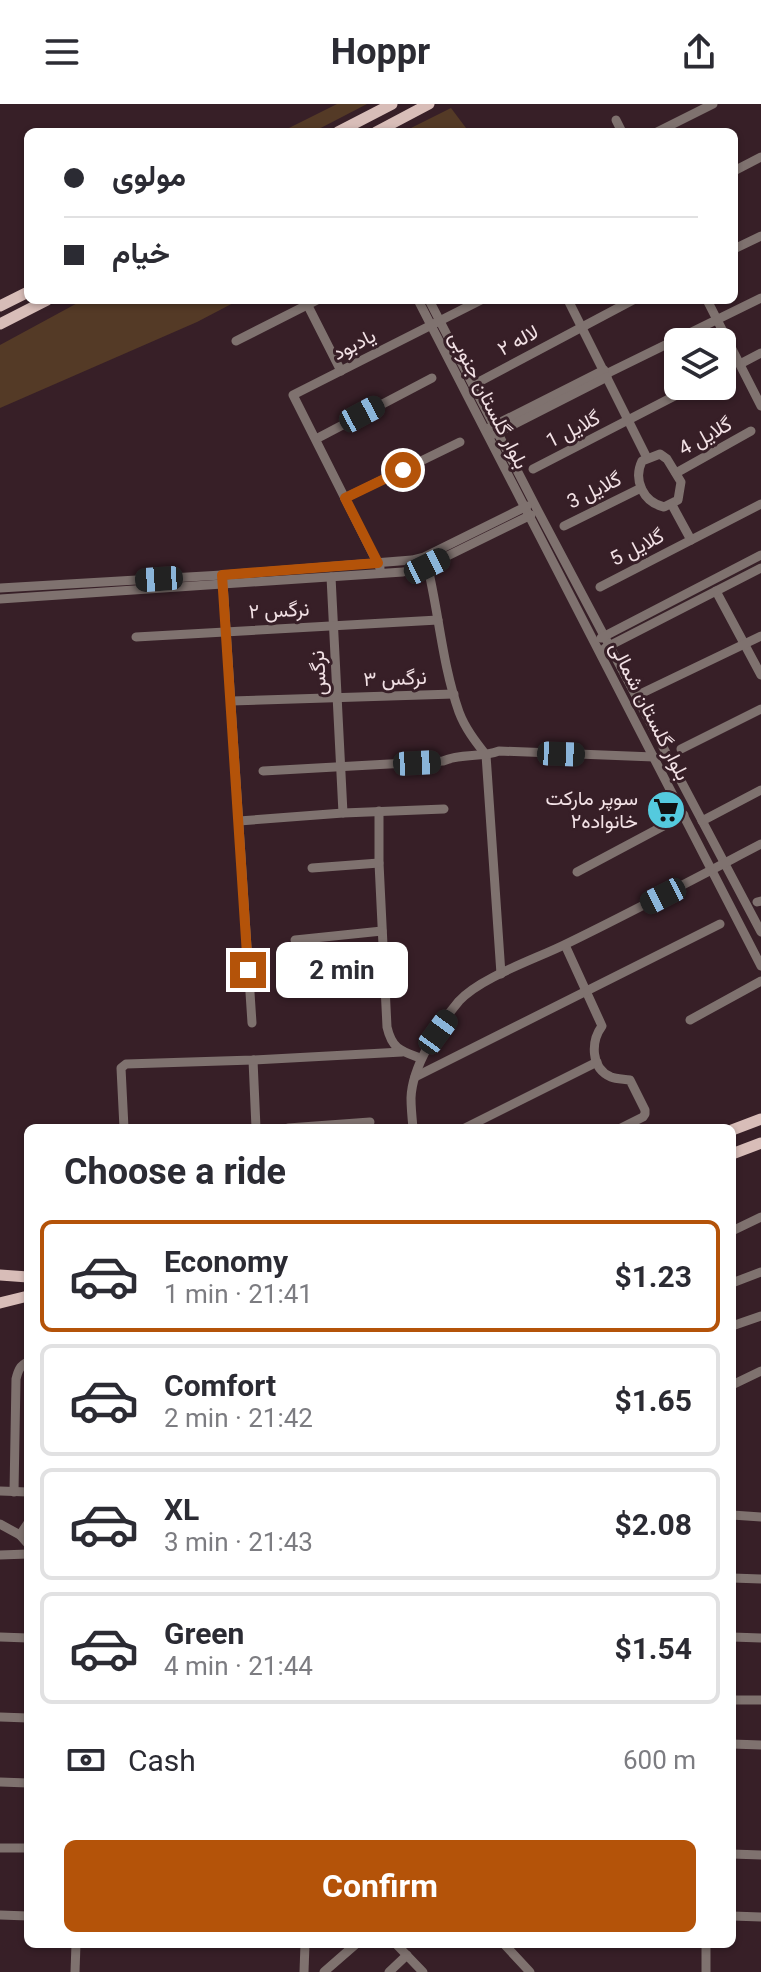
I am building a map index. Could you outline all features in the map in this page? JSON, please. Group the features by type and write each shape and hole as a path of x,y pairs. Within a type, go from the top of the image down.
{"main road":[{"path":"346,128 392,104"},
{"path":"384,128 429,104"},
{"path":"0,306 24,294"},
{"path":"0,324 39,304"},
{"path":"736,1128 761,1119"},
{"path":"736,1152 761,1143"},
{"path":"0,1275 24,1277"},
{"path":"0,1303 24,1297"}],"street":[{"path":"665,128 713,104"},
{"path":"616,120 620,128"},
{"path":"738,169 761,157"},
{"path":"738,247 761,236"},
{"path":"491,431 761,298"},
{"path":"236,341 306,304"},
{"path":"311,304 341,371"},
{"name":"بلوار گلستان جنوبی","path":"421,304 473,385 491,431"},
{"name":"بلوار گلستان جنوبی","path":"430,304 435,323 531,509"},
{"name":"یادبود","path":"316,439 293,395 473,304"},
{"path":"570,304 647,458"},
{"name":"لاله ۲","path":"473,385 625,304"},
{"path":"709,304 761,406"},
{"path":"740,364 761,353"},
{"path":"380,568 316,439 432,378"},
{"name":"گلایل 1","path":"533,469 668,400"},
{"name":"گلایل 4","path":"676,473 751,431"},
{"path":"345,498 460,442"},
{"path":"660,454 676,473 681,482 678,500 664,507 654,505 641,488 640,465 647,458 660,454"},
{"name":"گلایل 3","path":"564,526 641,488"},
{"name":"گلایل 5","path":"600,587 761,504"},
{"path":"672,505 691,540"},
{"path":"0,588 331,577 412,560 426,561 531,509"},
{"name":"بلوار گلستان شمالی","path":"531,509 636,696 761,932"},
{"name":"بلوار گلستان شمالی","path":"531,509 596,647 761,966"},
{"path":"596,647 761,555"},
{"path":"426,561 444,658 459,713 486,755 501,974"},
{"path":"0,599 380,568"},
{"path":"606,641 761,568"},
{"name":"نرگس","path":"331,577 343,813"},
{"path":"223,580 252,1023"},
{"path":"716,591 761,675"},
{"name":"نرگس ۲","path":"136,637 438,620"},
{"path":"636,696 761,636"},
{"name":"نرگس ۳","path":"231,701 454,694"},
{"path":"681,749 761,709"},
{"path":"647,744 658,738"},
{"path":"263,771 443,761 460,755 486,755 499,751 654,757"},
{"path":"702,821 761,790"},
{"path":"239,821 444,809"},
{"path":"379,811 387,1027 392,1043 402,1052"},
{"path":"577,872 684,815"},
{"path":"413,1124 411,1096 420,1058 460,1000 471,991 761,844"},
{"path":"312,868 379,863"},
{"path":"415,1077 720,924"},
{"path":"295,940 382,931"},
{"path":"565,945 602,1026 595,1035 593,1046 597,1062 612,1077 630,1080 645,1110 643,1117 629,1124"},
{"path":"690,1020 761,981"},
{"path":"124,1124 123,1065 402,1052 420,1058"},
{"path":"253,1060 256,1124"},
{"path":"473,1124 597,1062"},
{"path":"343,1124 370,1122"},
{"path":"736,1229 761,1217"},
{"path":"736,1281 761,1272"},
{"path":"736,1325 761,1316"},
{"path":"14,1492 16,1379 18,1370 24,1365"},
{"path":"736,1383 761,1371"},
{"path":"0,1491 24,1492"},
{"path":"736,1515 761,1517"},
{"path":"0,1524 24,1540"},
{"path":"20,1535 24,1529"},
{"path":"0,1555 24,1554"},
{"path":"736,1578 761,1579"},
{"path":"0,1637 24,1638"},
{"path":"736,1637 761,1638"},
{"path":"736,1700 761,1700"},
{"path":"0,1717 24,1718"},
{"path":"736,1744 761,1745"},
{"path":"0,1782 24,1783"},
{"path":"0,1848 24,1848"},
{"path":"736,1854 761,1855"},
{"path":"0,1915 24,1916"},
{"path":"736,1916 761,1917"},
{"path":"75,1972 76,1948"},
{"path":"304,1972 305,1948"},
{"path":"324,1972 351,1948"},
{"path":"400,1948 423,1972"},
{"path":"508,1948 530,1972"},
{"path":"706,1948 706,1972"},
{"path":"389,1972 407,1955"}],"shaded area":[{"path":"337,104 367,104 321,128 289,128"},
{"path":"451,108 466,128 411,128"},
{"path":"76,304 231,304 0,408 0,345"}],"place":[{"name":"سوپر ماركت خانواده٢","path":"666,810"}],"route":[{"path":"248,970 222,575 378,563 345,498 403,470"}]}
